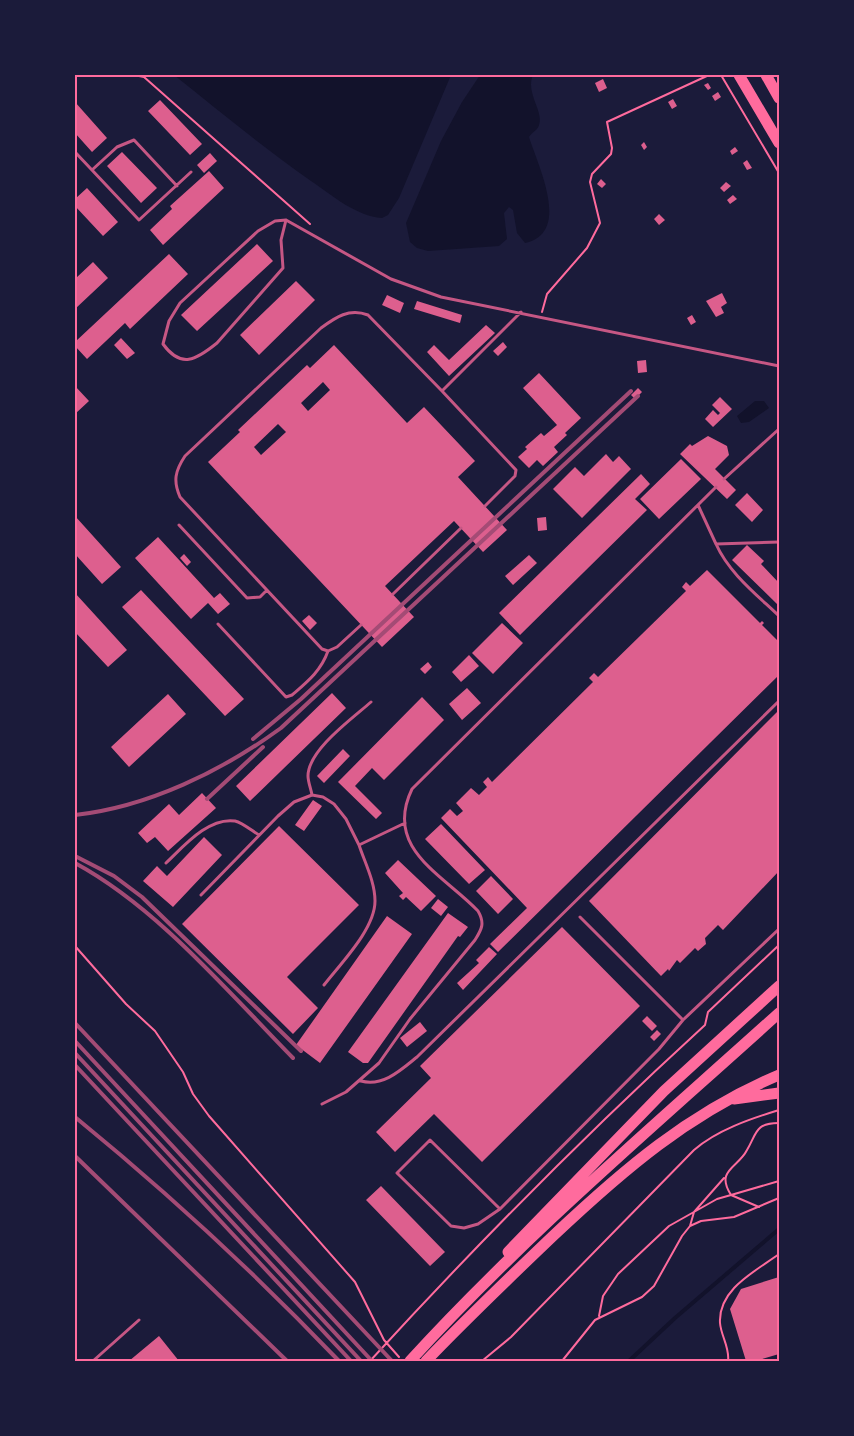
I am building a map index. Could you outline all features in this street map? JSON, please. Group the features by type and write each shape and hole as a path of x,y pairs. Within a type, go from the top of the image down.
{"highway":[{"path":"739,75 779,143"},
{"path":"766,75 779,98"},
{"path":"425,1357 514,1245 657,1098 779,986"},
{"path":"472,1296 600,1175 779,1013"},
{"path":"410,1361 425,1357 589,1202 656,1145 725,1100 779,1075"},
{"path":"725,1100 779,1093"}],"lane":[{"path":"92,170 117,147 134,140 177,186"},
{"path":"75,152 139,220 191,172"},
{"path":"286,220 281,240 284,258 283,268 217,343 204,353 192,359 183,360 170,353 163,344 169,321 180,303 258,231 275,221 286,220 318,240 402,283 441,297 779,366"},
{"path":"361,625 337,647 328,651 322,649 180,497 175,483 177,469 184,456 321,328 347,312 359,312 368,315 516,470 515,476 485,506"},
{"path":"442,391 521,312"},
{"path":"724,478 779,429"},
{"path":"322,1104 346,1092 361,1081 379,1063 410,1019 475,940 482,928 483,920 478,911 425,865 416,852 405,823 405,804 412,789 716,487"},
{"path":"698,505 722,558 742,581 779,616"},
{"path":"179,525 247,598 260,597 267,590"},
{"path":"393,594 461,528"},
{"path":"716,544 779,542"},
{"path":"218,624 286,697 292,695 316,673 324,664 328,651"},
{"path":"361,1081 371,1084 384,1080 417,1057 779,701"},
{"path":"312,795 308,775 311,762 323,745 371,702"},
{"path":"201,895 294,802 312,795 323,797 334,804 346,819 359,845 375,899 374,912 367,927 324,985"},
{"path":"166,863 204,830 223,822 236,822 259,835"},
{"path":"359,845 405,823"},
{"path":"580,917 683,1020"},
{"path":"500,1209 430,1140 397,1174 451,1226 464,1228 478,1224 500,1209 659,1050 683,1020 779,929"},
{"path":"93,1361 139,1320"}],"path":[{"path":"134,75 144,77 312,226 318,240"},
{"path":"541,316 547,294 586,248 600,223 590,182 592,174 610,154 612,148 606,122 709,75"},
{"path":"721,75 779,173"},
{"path":"370,1361 505,1217 642,1082 705,1025 708,1012 779,945"},
{"path":"75,946 126,1004 155,1031 183,1072 192,1094 209,1116 355,1282 384,1340 402,1361"},
{"path":"482,1361 511,1337 694,1150 706,1140 720,1133 779,1110"},
{"path":"562,1361 599,1316 642,1297 654,1286 682,1236 690,1226 694,1212 747,1151 755,1132 765,1124 779,1123"},
{"path":"726,1176 725,1186 731,1195 759,1207"},
{"path":"599,1316 603,1296 618,1274 669,1226 717,1199 779,1181"},
{"path":"690,1226 701,1221 734,1217 779,1198"},
{"path":"728,1361 729,1354 720,1324 724,1300 738,1284 779,1254"}],"shaded area":[{"path":"174,75 451,75 399,198 388,215 382,218 363,213 336,199 259,142"},
{"path":"480,75 533,75 531,88 540,120 538,127 529,137 548,197 549,213 547,226 539,237 525,243 517,233 513,210 509,207 504,213 507,239 499,246 428,251 417,248 410,242 406,223 441,141 462,102"},
{"path":"755,401 764,401 769,408 749,422 741,423 737,416"}],"building":[{"path":"603,79 607,88 599,92 595,83"},
{"path":"708,83 711,88 708,90 704,85"},
{"path":"718,92 721,97 715,101 712,96"},
{"path":"673,99 677,106 672,109 668,102"},
{"path":"160,100 202,144 190,155 148,111"},
{"path":"75,102 107,138 92,152 75,133"},
{"path":"644,142 647,147 644,150 641,145"},
{"path":"735,147 738,151 732,155 730,151"},
{"path":"122,152 157,188 141,203 107,166"},
{"path":"210,153 217,161 204,173 197,165"},
{"path":"747,160 752,168 747,170 743,163"},
{"path":"209,171 224,188 163,245 150,230 172,209 170,206"},
{"path":"601,179 606,184 602,188 597,184"},
{"path":"726,182 731,186 724,192 720,188"},
{"path":"87,188 118,222 103,236 75,206 75,199"},
{"path":"733,195 737,199 730,204 727,200"},
{"path":"659,214 665,220 659,225 654,219"},
{"path":"257,244 273,261 197,331 181,315"},
{"path":"169,254 188,274 130,329 125,323 87,359 75,346 75,342"},
{"path":"93,262 108,278 75,309 75,279"},
{"path":"296,281 315,300 259,355 240,335"},
{"path":"722,293 727,303 721,307 724,313 716,317 706,301"},
{"path":"387,295 404,303 400,313 382,305"},
{"path":"417,301 462,315 460,323 414,309"},
{"path":"692,315 696,322 691,325 687,318"},
{"path":"486,325 495,333 449,376 427,352 434,345 449,360"},
{"path":"121,338 135,353 127,359 114,345"},
{"path":"503,342 507,347 498,356 493,351"},
{"path":"334,345 407,423 424,407 475,461 458,477 507,530 483,552 454,521 385,586 414,617 382,647 208,462 240,432 238,430 307,365 310,368","holes":["323,382 330,390 308,411 301,403","278,424 286,432 261,455 254,447"]},
{"path":"646,360 647,372 638,373 637,361"},
{"path":"539,373 581,418 554,447 558,452 543,466 537,460 529,468 518,457 527,449 525,447 541,433 544,436 557,425 523,388"},
{"path":"75,386 89,401 75,414"},
{"path":"638,388 642,392 635,399 631,395"},
{"path":"720,397 732,409 713,427 705,419 713,410 718,415 720,413 712,405"},
{"path":"708,436 727,446 729,455 715,469 736,490 727,499 680,454 690,444 692,446"},
{"path":"606,454 613,462 619,456 631,469 582,518 553,489 575,467 584,476"},
{"path":"681,459 701,479 659,519 640,499"},
{"path":"641,474 650,484 635,499 647,510 520,635 499,613"},
{"path":"747,493 763,510 752,522 735,505"},
{"path":"75,516 121,567 102,584 75,554"},
{"path":"546,517 547,530 538,531 537,518"},
{"path":"158,537 214,598 220,593 230,604 218,614 208,603 191,619 135,558"},
{"path":"747,545 764,561 761,564 779,583 779,606 732,560"},
{"path":"184,554 191,562 187,566 180,558"},
{"path":"529,555 537,563 513,585 505,576"},
{"path":"707,570 760,623 762,621 764,623 762,625 779,642 779,675 498,952 490,944 527,908 441,818 450,809 457,816 463,811 456,803 471,788 479,795 487,787 483,782 488,777 492,782 593,682 589,678 594,673 598,677 686,591 682,587 686,582 690,586"},
{"path":"141,590 244,699 225,716 122,607"},
{"path":"75,593 127,650 108,667 75,632"},
{"path":"309,615 317,623 310,630 302,621"},
{"path":"502,623 523,643 493,674 472,653"},
{"path":"469,655 479,666 461,682 452,672"},
{"path":"428,662 432,667 425,674 420,669"},
{"path":"467,688 481,703 462,720 449,704"},
{"path":"332,693 346,708 250,801 236,786"},
{"path":"168,694 186,714 129,767 111,747"},
{"path":"422,697 444,720 384,780 372,768 355,786 382,813 376,819 338,782"},
{"path":"779,710 779,871 723,930 718,925 705,938 706,944 698,951 695,948 680,963 677,960 669,971 668,969 661,976 589,901"},
{"path":"343,749 350,756 324,783 317,776"},
{"path":"202,793 216,808 168,851 155,837 147,843 138,833 169,804 179,815"},
{"path":"313,800 322,806 304,831 295,825"},
{"path":"441,824 485,870 469,884 425,839"},
{"path":"279,826 359,905 287,977 318,1008 293,1034 182,924"},
{"path":"204,837 222,855 173,907 143,881 157,866 167,876"},
{"path":"398,860 436,896 421,911 406,897 403,900 399,896 403,893 385,873"},
{"path":"491,876 513,899 498,914 476,891"},
{"path":"438,899 448,907 441,916 431,908"},
{"path":"448,913 468,927 460,937 458,936 368,1063 363,1063 348,1052"},
{"path":"387,916 412,934 320,1063 296,1045"},
{"path":"562,927 640,1006 482,1162 434,1114 395,1152 376,1132 431,1078 420,1066"},
{"path":"489,947 497,954 463,990 457,983 479,963 476,960"},
{"path":"647,1016 657,1026 652,1031 642,1021"},
{"path":"420,1022 427,1031 407,1047 400,1038"},
{"path":"657,1030 661,1034 654,1041 650,1037"},
{"path":"381,1186 445,1252 430,1266 366,1200"},
{"path":"779,1277 779,1354 755,1361 746,1361 730,1309 741,1289"},
{"path":"159,1336 179,1361 129,1361"}],"waterway":[{"path":"629,1361 675,1318 779,1229"}],"railway":[{"path":"253,739 301,699 631,391"},
{"path":"75,815 130,804 183,785 234,759 281,728 638,396"},
{"path":"207,799 263,747"},
{"path":"75,856 114,876 142,897 301,1051"},
{"path":"75,863 135,903 163,927 217,979 293,1058"},
{"path":"75,1023 392,1361"},
{"path":"75,1041 372,1361"},
{"path":"75,1053 361,1361"},
{"path":"75,1065 351,1361"},
{"path":"75,1117 211,1235 339,1361"},
{"path":"75,1156 287,1361"}]}
